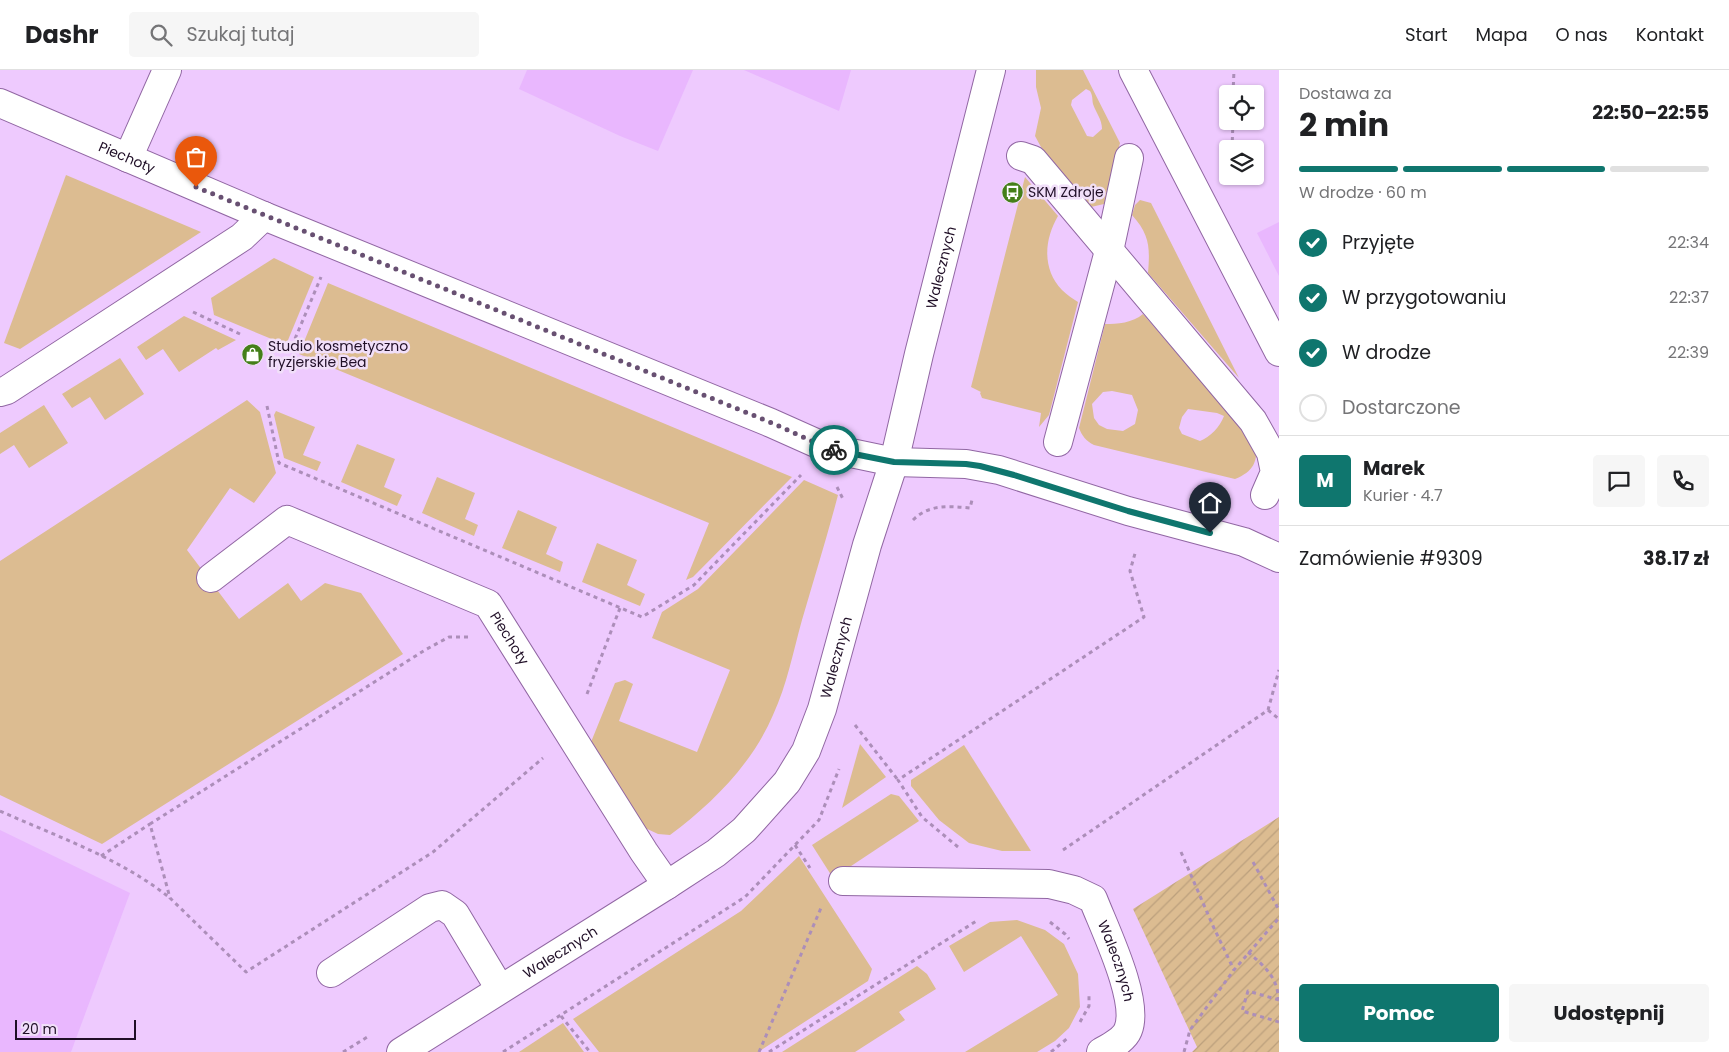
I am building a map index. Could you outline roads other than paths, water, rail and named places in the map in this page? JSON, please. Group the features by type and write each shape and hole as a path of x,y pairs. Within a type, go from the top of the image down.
{"street":[{"path":"128,158 167,70"},
{"name":"Walecznych","path":"401,1052 667,886 716,853 744,830 787,782 806,751 822,709 867,545 894,462 921,345 991,70"},
{"path":"1133,70 1279,352"},
{"name":"Piechoty","path":"0,103 264,216 772,423 827,448 894,462 966,464 999,470 1128,511 1244,542 1279,558"},
{"path":"1021,156 1033,160 1253,421 1271,453 1275,472 1265,495"},
{"path":"1058,442 1109,251 1129,158"},
{"path":"0,392 7,390 234,242 264,216"},
{"name":"Piechoty","path":"210,578 287,520 488,604 667,886"},
{"name":"Walecznych","path":"843,881 1049,884 1074,890 1093,899 1128,989 1131,1014 1127,1032 1116,1043 1101,1052"},
{"path":"332,973 430,908 442,905 454,914 500,990"}],"place":[{"name":"SKM Zdroje","path":"1012,192"},
{"name":"Studio kosmetyczno fryzjerskie Bea","path":"252,354"}]}
